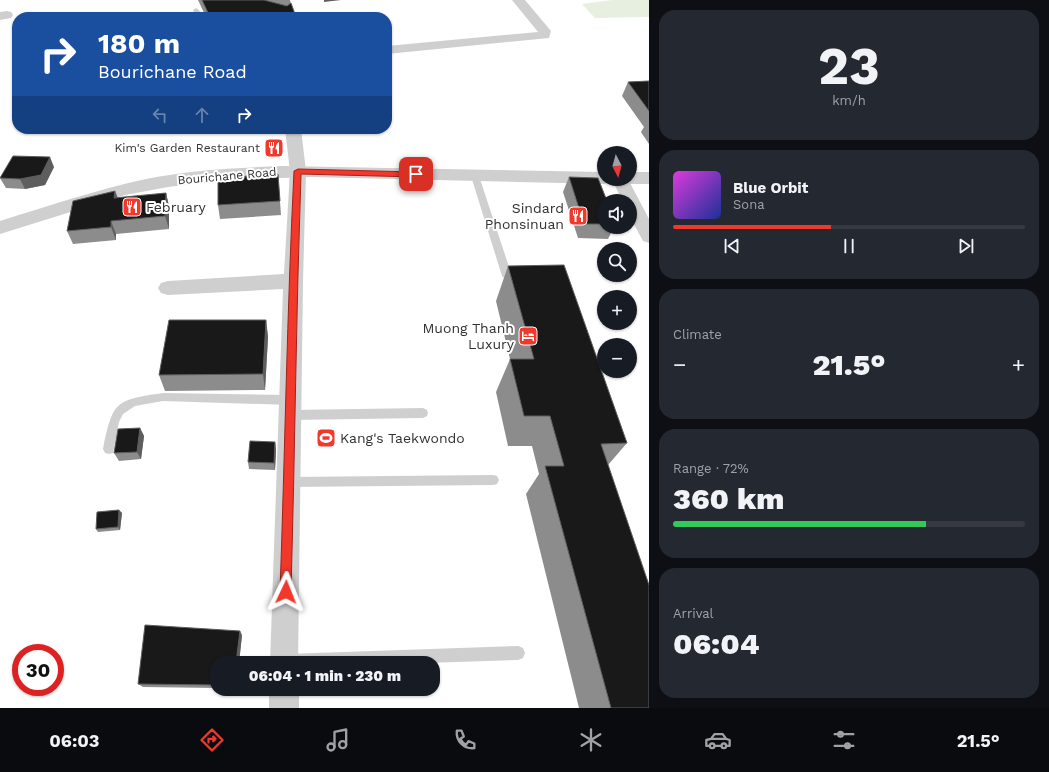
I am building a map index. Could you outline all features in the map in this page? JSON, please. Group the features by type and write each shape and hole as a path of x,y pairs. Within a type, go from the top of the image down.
{"street":[{"path":"392,50 544,35 545,31 518,0"},
{"path":"284,656 293,281 298,171 294,134"},
{"name":"Bourichane Road","path":"0,228 55,210 153,184 232,173 298,171 597,178"},
{"path":"637,178 649,178"},
{"path":"624,186 649,237"},
{"path":"168,288 293,281"},
{"path":"284,696 284,708"}],"lane":[{"path":"475,176 507,276"},
{"path":"109,449 114,422 119,411 133,402 163,397 291,408 423,413"},
{"path":"289,482 493,480"},
{"path":"440,659 518,653"}],"green space":[{"path":"612,0 649,0 649,17 595,18 582,4"}],"building":[{"path":"202,0 264,0 287,6 291,3 294,12 208,12"},
{"path":"649,81 649,111 628,82"},
{"path":"13,156 50,157 41,175 20,179 0,178"},
{"path":"278,174 280,201 218,205 218,178"},
{"path":"569,177 597,178 597,186 601,186 604,194 597,194 597,224 584,224"},
{"path":"115,191 114,198 166,193 165,216 111,221 111,227 67,231 73,201"},
{"path":"564,265 597,358 597,378 604,378 627,443 601,444 649,585 649,708 611,708 545,466 564,466 550,416 524,416 510,359 534,359 508,266"},
{"path":"169,320 266,320 263,374 159,375"},
{"path":"140,428 137,452 114,453 118,429"},
{"path":"250,441 275,442 274,463 248,462"},
{"path":"119,510 118,527 96,529 97,512"},
{"path":"145,625 240,631 237,656 210,656 210,685 138,684"}],"place":[{"name":"Kim's Garden Restaurant","path":"274,148"},
{"name":"February","path":"132,207"},
{"name":"Sindard Phonsinuan","path":"578,216"},
{"name":"Muong Thanh Luxury","path":"528,336"},
{"name":"Kang's Taekwondo","path":"326,438"}],"route":[{"path":"286,592 293,281 298,171 416,174"}]}
